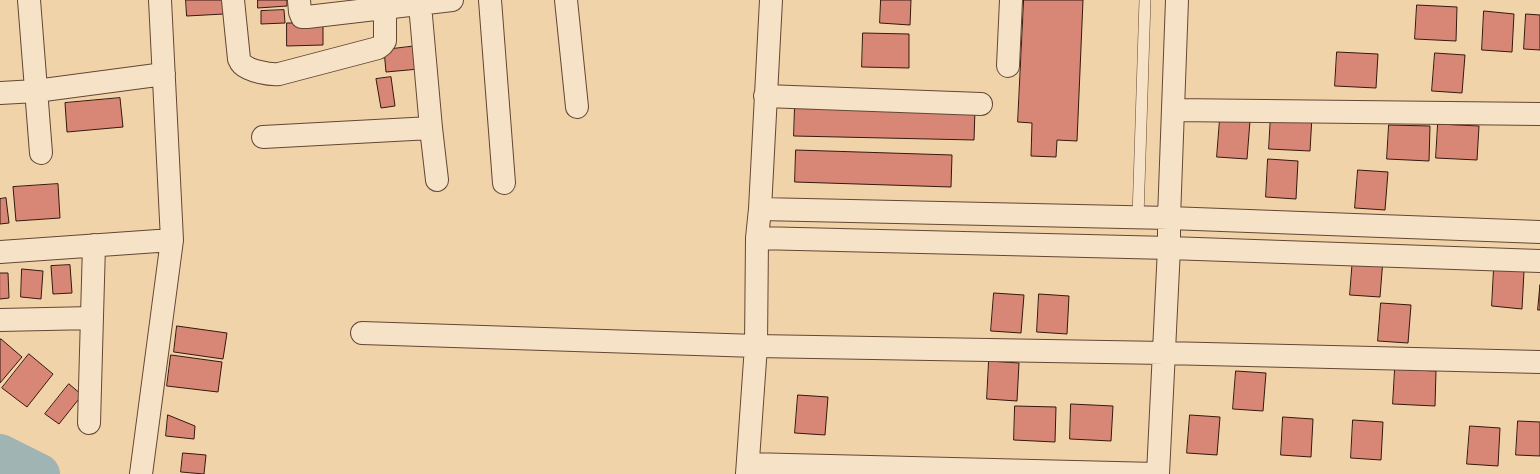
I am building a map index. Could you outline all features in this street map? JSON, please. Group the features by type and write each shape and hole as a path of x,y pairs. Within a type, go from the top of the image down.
{"street":[{"path":"29,0 41,153"},
{"path":"141,474 172,240 160,0"},
{"path":"233,0 239,58 242,64 271,75 378,48 385,41 385,9"},
{"path":"299,0 302,17 385,9 452,0"},
{"path":"490,0 504,183"},
{"path":"566,0 578,107"},
{"path":"771,0 760,209 757,238 756,346 748,469 1157,474 1169,248 1177,0"},
{"path":"1008,66 1011,0"},
{"path":"420,5 437,180"},
{"path":"0,93 36,91 164,74"},
{"path":"765,96 980,104"},
{"path":"1173,110 1540,114"},
{"path":"263,137 431,128"},
{"path":"760,209 1138,217 1540,232"},
{"path":"757,238 1169,248 1540,261"},
{"path":"0,252 172,240"},
{"path":"89,424 94,245"},
{"path":"0,320 92,318"},
{"path":"362,333 756,346 1164,353 1540,362"}],"lane":[{"path":"1138,217 1145,0"}],"building":[{"path":"186,0 223,0 224,14 187,16"},
{"path":"258,0 287,0 287,6 258,8"},
{"path":"881,0 911,0 910,25 880,23"},
{"path":"1024,0 1083,0 1077,141 1057,140 1056,157 1031,156 1032,123 1018,122"},
{"path":"1417,5 1457,7 1456,41 1415,39"},
{"path":"284,10 285,23 261,24 261,11"},
{"path":"1484,11 1514,14 1512,52 1482,50"},
{"path":"1526,14 1540,15 1540,50 1524,49"},
{"path":"287,23 323,23 323,45 287,46"},
{"path":"863,33 909,34 909,68 862,67"},
{"path":"417,46 419,69 386,72 384,50"},
{"path":"1337,52 1378,54 1376,88 1335,86"},
{"path":"1435,53 1465,55 1462,93 1432,91"},
{"path":"391,77 395,106 381,108 376,79"},
{"path":"120,98 123,127 67,132 65,103"},
{"path":"795,105 975,109 974,140 794,136"},
{"path":"1271,114 1312,116 1310,151 1269,149"},
{"path":"1220,119 1250,121 1247,159 1217,157"},
{"path":"1438,124 1479,126 1477,160 1436,158"},
{"path":"1389,125 1430,126 1429,161 1387,159"},
{"path":"796,150 952,155 951,187 795,182"},
{"path":"1268,159 1298,161 1296,199 1266,197"},
{"path":"1358,170 1388,172 1385,210 1355,208"},
{"path":"58,184 60,218 16,221 13,187"},
{"path":"6,198 9,223 0,224 0,199"},
{"path":"1353,257 1383,259 1380,297 1350,295"},
{"path":"70,265 72,293 53,294 51,266"},
{"path":"1494,268 1524,271 1522,309 1492,306"},
{"path":"22,269 43,271 41,299 21,297"},
{"path":"0,273 8,273 9,298 0,299"},
{"path":"1540,285 1540,310 1538,310"},
{"path":"994,293 1024,295 1021,333 991,331"},
{"path":"1039,294 1069,296 1067,334 1037,332"},
{"path":"1381,303 1411,305 1408,343 1378,341"},
{"path":"177,326 227,333 223,359 174,352"},
{"path":"1,339 22,357 0,383 0,341"},
{"path":"29,354 53,374 27,407 2,388"},
{"path":"171,355 222,362 218,392 167,386"},
{"path":"989,361 1019,363 1017,401 987,399"},
{"path":"1395,369 1436,371 1435,406 1393,404"},
{"path":"1236,371 1266,373 1263,411 1233,409"},
{"path":"69,384 82,395 59,424 45,414"},
{"path":"798,395 828,397 825,435 795,433"},
{"path":"1071,404 1113,406 1111,441 1070,439"},
{"path":"1015,406 1056,407 1055,442 1014,440"},
{"path":"168,415 195,426 194,439 166,436"},
{"path":"1190,415 1220,417 1217,455 1187,453"},
{"path":"1283,417 1313,419 1311,457 1281,455"},
{"path":"1353,420 1383,422 1381,460 1351,458"},
{"path":"1518,421 1540,422 1540,456 1516,455"},
{"path":"1470,426 1500,428 1498,466 1467,464"},
{"path":"183,453 206,455 204,474 181,472"}],"waterway":[{"path":"0,454 40,474"}]}
